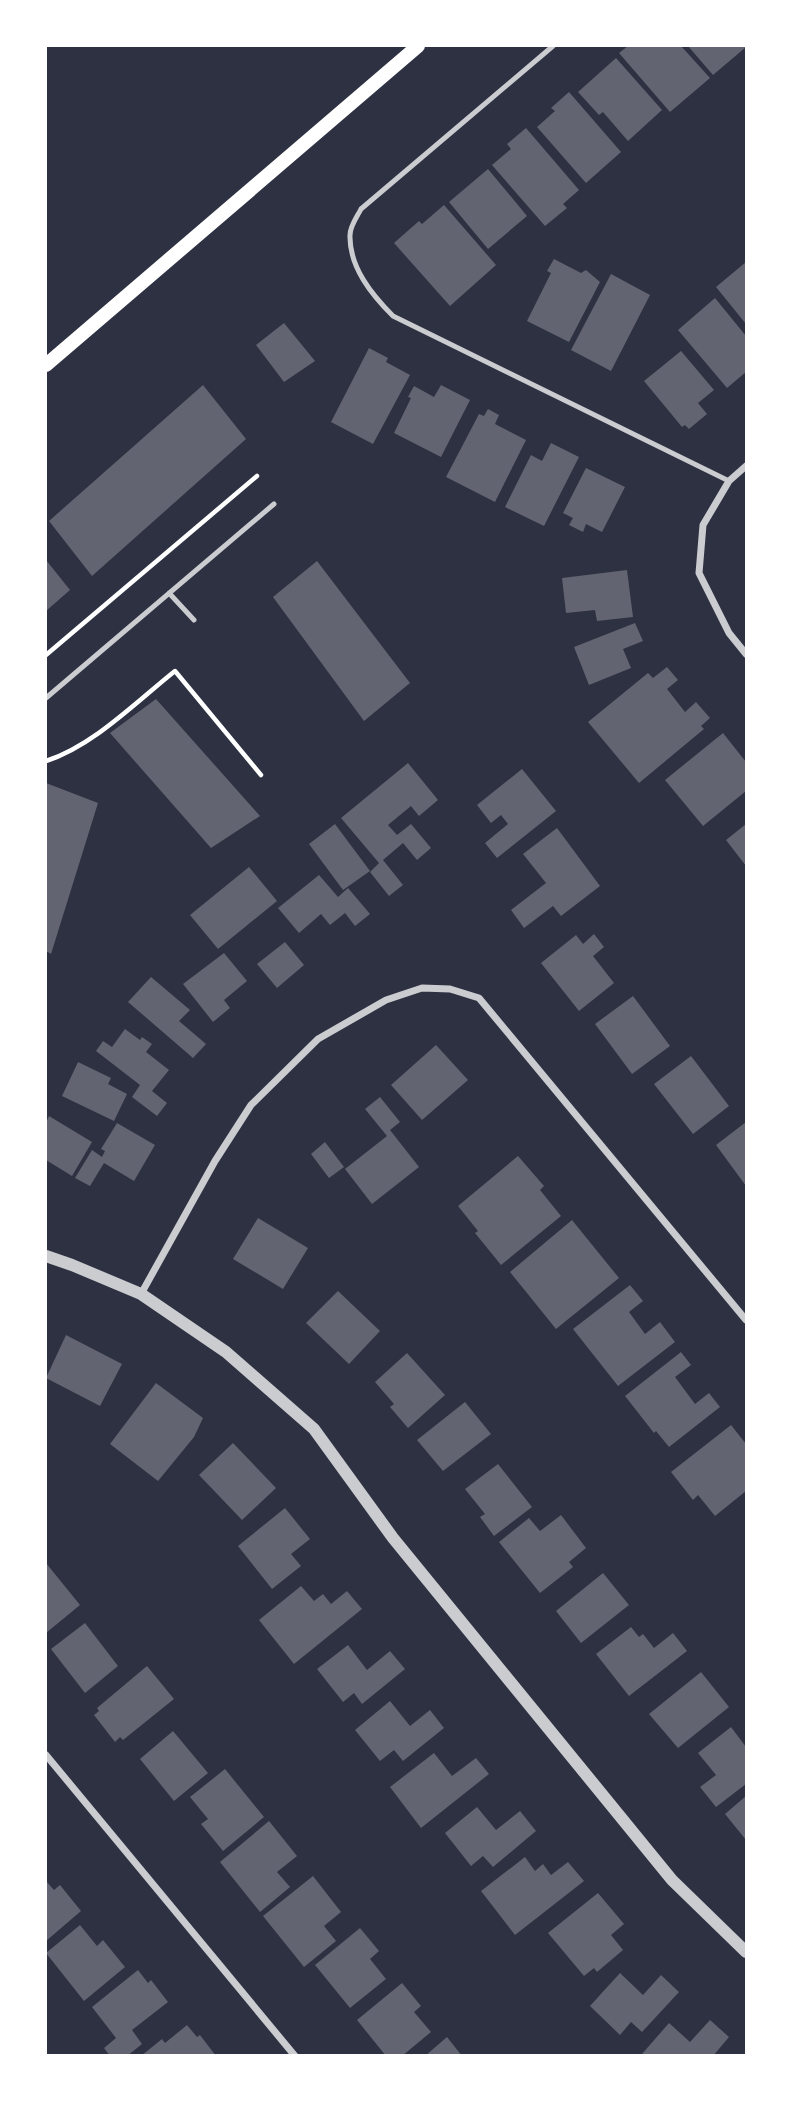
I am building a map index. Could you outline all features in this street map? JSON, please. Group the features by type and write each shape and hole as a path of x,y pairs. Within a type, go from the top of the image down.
{"main road":[{"path":"46,365 418,46"}],"street":[{"path":"747,466 729,481 702,525 699,573 729,633 747,654"},
{"path":"141,1294 215,1161 251,1105 318,1039 386,1000 422,988 450,989 478,998 747,1320"},
{"path":"46,1256 141,1294 226,1352 314,1429 393,1538 672,1880 747,1952"},
{"path":"46,1755 295,2056"}],"lane":[{"path":"553,46 361,209 350,232 356,265 373,295 393,316 729,481"},
{"path":"46,698 274,504"},
{"path":"169,593 194,621"}],"path":[{"path":"46,655 257,476"},
{"path":"46,761 62,756 85,743 175,671 261,775"}],"building":[{"path":"628,46 681,46 710,78 670,112 619,53"},
{"path":"688,46 746,46 746,47 713,75"},
{"path":"616,58 662,110 628,141 603,112 599,115 578,92"},
{"path":"569,92 621,152 586,183 537,127 555,111 551,108"},
{"path":"526,128 579,190 563,204 567,208 545,226 492,165 511,149 507,144"},
{"path":"488,169 527,216 488,249 449,202"},
{"path":"444,205 496,265 450,306 394,243 419,221 422,224"},
{"path":"554,259 581,273 586,270 600,282 569,342 527,321 551,273 547,271"},
{"path":"746,262 746,324 716,287"},
{"path":"611,274 650,295 611,371 571,350"},
{"path":"715,298 746,336 746,372 727,388 678,330"},
{"path":"284,323 315,361 284,382 256,345"},
{"path":"369,348 388,358 386,362 410,375 373,444 331,422"},
{"path":"681,351 714,390 698,403 707,414 689,429 685,425 682,427 644,381"},
{"path":"203,385 246,439 92,576 49,521"},
{"path":"441,385 470,400 441,457 394,433 414,386 434,397"},
{"path":"488,409 499,415 495,424 526,440 495,502 446,477 479,414 484,416"},
{"path":"551,443 579,457 544,526 505,507 531,455 542,461"},
{"path":"586,468 625,487 602,532 586,524 583,532 569,525 573,518 563,513"},
{"path":"46,560 70,590 46,611"},
{"path":"317,561 410,683 364,721 273,597"},
{"path":"627,570 633,617 597,621 595,610 566,613 562,578"},
{"path":"635,623 643,641 623,649 631,668 589,685 574,647"},
{"path":"667,667 678,680 667,689 685,712 696,702 710,718 701,726 704,729 639,783 588,722 648,673 653,678"},
{"path":"156,699 260,816 211,848 110,733"},
{"path":"723,733 746,762 746,791 703,826 665,780"},
{"path":"408,763 438,800 419,816 411,806 388,825 397,835 411,824 431,848 417,860 403,843 383,860 403,885 389,896 370,872 379,863 341,818"},
{"path":"522,769 556,811 497,858 485,843 508,824 501,815 491,823 477,805"},
{"path":"46,783 98,803 51,954 46,951"},
{"path":"335,824 370,871 343,890 309,844"},
{"path":"746,824 746,866 726,840"},
{"path":"557,828 600,886 561,916 553,906 524,928 511,910 546,883 523,854"},
{"path":"249,867 277,901 218,949 190,915"},
{"path":"319,875 338,897 348,888 370,914 355,926 345,913 330,925 321,914 299,933 278,908"},
{"path":"594,934 604,947 593,956 614,983 579,1011 541,963 576,935 583,944"},
{"path":"285,942 304,965 277,988 257,964"},
{"path":"224,953 247,981 224,1000 230,1008 213,1022 183,984"},
{"path":"151,977 190,1010 179,1021 206,1044 193,1058 128,1002"},
{"path":"633,996 670,1046 632,1074 595,1024"},
{"path":"125,1029 140,1040 142,1037 152,1044 146,1052 169,1070 152,1091 167,1103 157,1116 132,1097 140,1085 96,1051 103,1041 112,1047"},
{"path":"436,1045 468,1080 422,1120 391,1085"},
{"path":"691,1056 729,1106 693,1134 654,1084"},
{"path":"78,1062 111,1078 108,1084 127,1094 114,1121 62,1096"},
{"path":"380,1097 400,1122 390,1130 419,1167 372,1204 345,1169 387,1136 365,1109"},
{"path":"49,1116 92,1142 72,1176 46,1160 46,1123"},
{"path":"746,1122 746,1186 716,1145"},
{"path":"117,1123 155,1145 134,1181 104,1163 90,1186 75,1178 92,1150 102,1157 105,1151 101,1149"},
{"path":"325,1142 344,1167 329,1178 311,1154"},
{"path":"518,1156 544,1186 540,1190 561,1216 501,1265 475,1233 478,1231 458,1206"},
{"path":"258,1218 308,1248 283,1289 233,1259"},
{"path":"572,1220 619,1278 556,1329 510,1272"},
{"path":"630,1285 643,1301 629,1312 645,1334 660,1322 675,1342 618,1386 573,1329"},
{"path":"338,1291 380,1331 349,1364 306,1323"},
{"path":"66,1335 122,1364 100,1406 46,1378"},
{"path":"681,1352 691,1365 675,1377 695,1404 709,1393 720,1407 669,1447 656,1431 654,1433 625,1396"},
{"path":"407,1353 445,1395 408,1428 390,1407 394,1404 375,1382"},
{"path":"156,1383 203,1418 194,1437 158,1481 110,1444"},
{"path":"465,1402 491,1434 443,1471 417,1440"},
{"path":"731,1425 746,1444 746,1491 715,1516 698,1495 693,1500 671,1472"},
{"path":"233,1443 276,1488 242,1520 199,1475"},
{"path":"498,1464 532,1507 494,1536 480,1517 485,1514 465,1489"},
{"path":"285,1508 310,1539 291,1554 301,1566 272,1589 238,1546"},
{"path":"561,1515 586,1548 569,1562 573,1567 540,1593 499,1542 529,1518 540,1531"},
{"path":"46,1563 80,1605 46,1633"},
{"path":"603,1573 629,1605 581,1643 556,1611"},
{"path":"301,1586 314,1601 323,1594 331,1604 347,1591 362,1609 294,1664 259,1620"},
{"path":"85,1623 118,1666 85,1693 51,1649"},
{"path":"631,1627 639,1637 643,1634 654,1648 673,1633 687,1651 629,1696 596,1654"},
{"path":"348,1645 367,1670 390,1651 405,1669 362,1704 354,1693 343,1702 317,1669"},
{"path":"147,1666 174,1699 123,1740 120,1737 115,1742 94,1715 99,1711 97,1708"},
{"path":"701,1672 729,1707 678,1748 649,1714"},
{"path":"390,1701 410,1726 430,1710 444,1728 403,1761 394,1750 380,1761 355,1730"},
{"path":"731,1727 746,1747 746,1784 716,1807 700,1787 716,1775 698,1753"},
{"path":"173,1731 208,1773 174,1801 140,1759"},
{"path":"434,1753 452,1776 476,1758 489,1774 421,1828 390,1787"},
{"path":"225,1769 264,1817 223,1851 201,1824 208,1819 190,1797"},
{"path":"746,1796 746,1840 725,1814"},
{"path":"477,1807 496,1830 520,1811 536,1831 493,1867 483,1856 471,1866 445,1833"},
{"path":"269,1821 297,1856 277,1872 290,1887 260,1912 220,1862"},
{"path":"525,1857 535,1871 543,1864 551,1875 568,1862 584,1881 515,1935 481,1891"},
{"path":"313,1876 341,1912 324,1926 336,1941 304,1967 263,1916"},
{"path":"46,1881 54,1890 60,1885 81,1911 46,1941"},
{"path":"598,1893 624,1924 611,1935 623,1950 597,1972 594,1968 584,1976 548,1933"},
{"path":"80,1925 97,1946 103,1940 125,1967 84,2001 46,1953"},
{"path":"360,1928 379,1951 370,1959 386,1979 350,2008 315,1965"},
{"path":"138,1970 148,1983 151,1980 168,2002 132,2030 142,2044 127,2056 110,2056 104,2048 116,2038 92,2007"},
{"path":"620,1973 643,1995 661,1975 679,1992 642,2032 631,2022 620,2035 590,2006"},
{"path":"402,1983 421,2006 414,2012 431,2032 402,2056 386,2056 357,2020"},
{"path":"710,2020 729,2037 713,2056 642,2054 669,2023 690,2042"},
{"path":"187,2025 197,2037 200,2035 216,2056 141,2056 162,2039 165,2043"},
{"path":"447,2037 462,2056 425,2056"}]}
